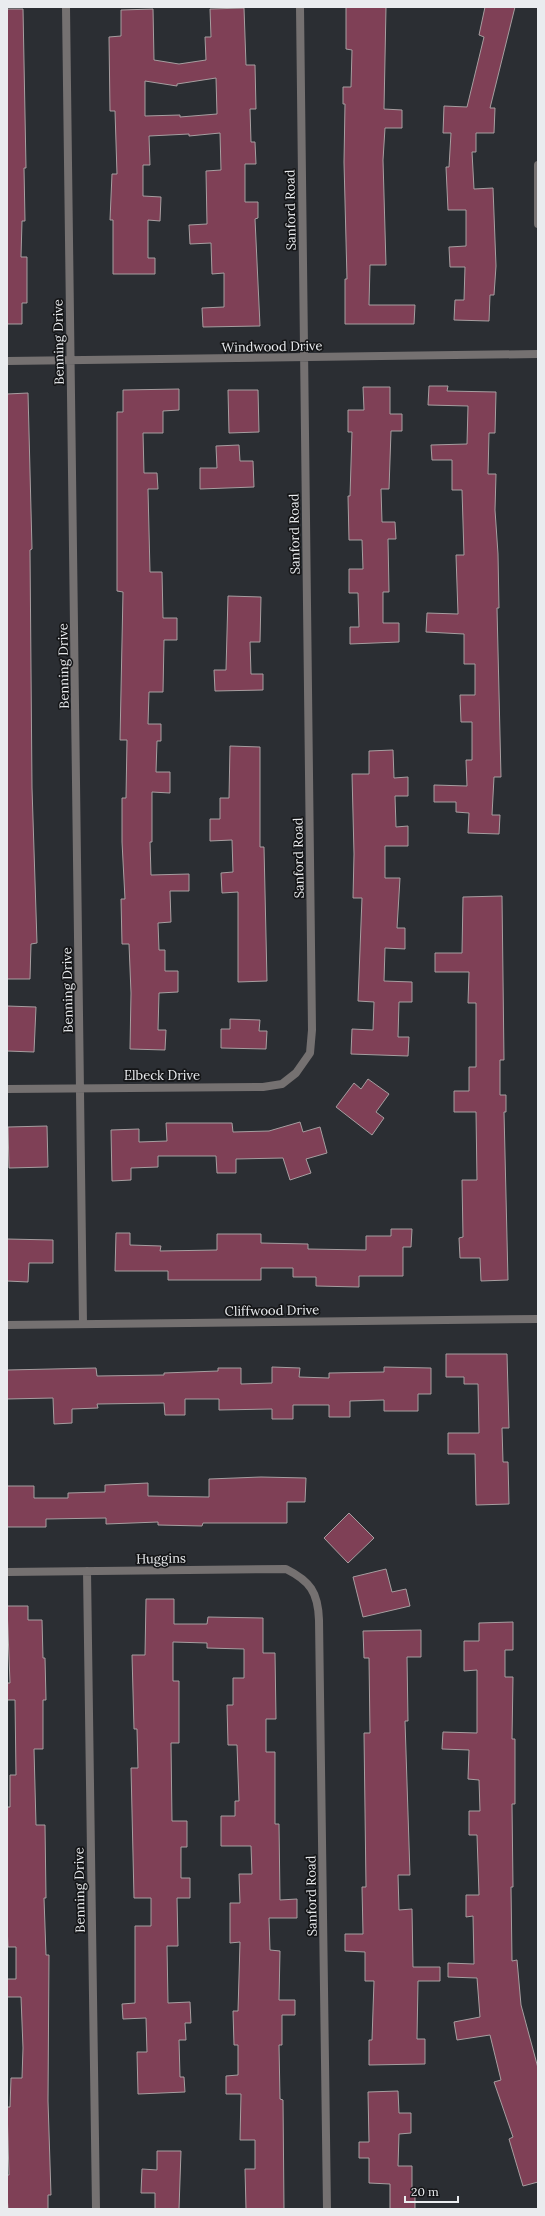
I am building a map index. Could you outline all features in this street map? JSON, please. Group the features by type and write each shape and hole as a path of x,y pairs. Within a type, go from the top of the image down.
{"street":[{"name":"Benning Drive","path":"66,7 83,1324"},
{"name":"Sanford Road","path":"300,7 312,1030 310,1053 305,1060"},
{"path":"538,164 538,224"},
{"name":"Windwood Drive","path":"7,361 538,354"},
{"name":"Elbeck Drive","path":"7,1089 263,1087 282,1084 296,1073 305,1060"},
{"name":"Cliffwood Drive","path":"7,1325 538,1319"},
{"name":"Huggins","path":"7,1572 286,1569 300,1576 310,1585"},
{"name":"Benning Drive","path":"87,1571 96,2209"},
{"name":"Sanford Road","path":"310,1585 318,1603 319,1620 327,2209"}],"building":[{"path":"346,7 386,7 384,109 402,110 402,128 385,128 383,160 386,265 370,265 369,305 415,305 414,324 345,324 345,279 347,279 344,162 345,104 343,104 343,87 351,87 352,50 346,49"},
{"path":"485,7 515,7 490,108 495,108 494,133 476,133 476,152 472,152 474,189 493,188 496,266 494,295 490,295 489,321 454,320 455,300 464,300 465,267 450,267 449,247 466,246 466,210 448,210 446,167 449,167 451,133 443,133 444,106 467,107 484,37 479,35"},
{"path":"244,8 246,65 255,65 256,109 250,109 251,142 255,142 256,164 245,164 245,202 258,202 258,218 255,219 260,326 203,327 202,308 224,307 224,273 212,274 211,243 190,244 189,225 207,224 206,171 221,170 220,133 189,136 189,134 149,136 150,165 143,165 143,196 161,197 160,221 148,220 148,258 155,258 155,274 113,274 113,220 110,220 112,174 117,174 115,111 110,111 109,37 121,36 121,10 153,9 154,60 179,64 206,60 205,37 211,37 210,9","holes":["216,78 217,114 180,117 180,115 145,116 145,81 177,86 177,84"]},
{"path":"7,9 23,9 26,168 24,168 25,221 22,221 21,257 27,257 27,303 22,303 22,324 7,324"},
{"path":"429,386 448,386 447,391 496,392 495,433 489,433 488,474 496,474 495,510 498,554 499,608 497,608 501,777 494,777 492,815 500,815 499,834 468,833 469,813 456,812 456,802 434,802 434,785 467,786 466,760 472,760 472,722 461,722 460,695 475,695 475,664 464,664 464,634 426,632 427,613 458,614 456,555 464,555 462,490 452,490 452,460 432,460 431,445 467,444 468,406 428,405"},
{"path":"363,387 390,387 390,414 402,414 402,431 391,431 389,489 381,489 382,522 395,522 396,539 388,539 389,592 383,592 383,623 399,623 399,642 350,644 350,627 359,627 358,593 349,593 349,569 363,569 362,540 349,540 348,496 350,496 352,432 348,432 348,410 364,410"},
{"path":"179,389 179,410 163,411 163,433 143,433 144,473 157,473 158,489 148,489 150,572 162,572 163,618 177,618 177,640 164,640 163,692 149,692 148,724 161,724 161,741 157,741 156,772 170,772 170,793 152,792 152,842 150,842 151,875 189,874 189,891 170,891 171,922 158,923 159,950 165,950 165,971 178,971 178,992 159,993 158,1030 166,1030 165,1050 130,1049 131,993 129,944 122,944 121,899 125,899 122,842 122,798 126,798 127,740 120,740 123,592 117,591 117,412 123,412 123,390"},
{"path":"228,390 258,390 259,432 229,433"},
{"path":"28,393 32,549 30,550 32,788 37,943 31,944 30,979 7,979 7,394"},
{"path":"239,445 240,461 253,461 254,487 200,489 200,468 217,468 216,446"},
{"path":"228,596 261,597 260,642 250,642 251,674 263,674 263,690 215,691 214,670 226,670"},
{"path":"230,746 260,747 260,847 264,847 267,981 238,982 238,892 222,893 221,873 233,872 232,840 210,841 210,819 220,819 220,798 229,798"},
{"path":"393,750 394,778 408,777 408,796 395,796 396,827 408,826 408,846 385,846 385,878 400,878 397,928 405,928 405,949 385,948 384,981 412,982 412,1002 399,1002 398,1037 409,1037 408,1056 351,1054 352,1029 373,1030 374,1002 358,1001 362,898 353,898 354,854 352,774 369,774 369,751"},
{"path":"502,896 504,1060 500,1060 500,1095 506,1095 506,1112 504,1112 508,1280 481,1281 480,1258 460,1258 459,1238 463,1237 462,1180 477,1180 476,1112 454,1112 454,1091 469,1091 469,1067 476,1067 476,1003 468,1003 469,972 435,972 435,953 462,953 463,897"},
{"path":"7,1006 36,1007 34,1052 7,1051"},
{"path":"230,1019 260,1020 259,1031 267,1031 266,1049 221,1048 221,1029 230,1029"},
{"path":"368,1079 389,1094 376,1112 384,1118 372,1135 336,1107 354,1083 361,1089"},
{"path":"300,1122 303,1132 320,1127 327,1153 306,1159 311,1173 290,1180 283,1158 236,1159 236,1173 217,1173 216,1156 158,1156 158,1167 131,1168 131,1180 112,1181 111,1130 139,1129 139,1142 167,1141 166,1123 232,1123 233,1132 269,1131"},
{"path":"47,1126 48,1167 9,1168 8,1127"},
{"path":"391,1229 412,1229 411,1247 403,1247 403,1276 359,1276 359,1287 316,1286 316,1277 293,1277 293,1268 261,1268 261,1280 168,1280 168,1271 115,1271 116,1233 130,1233 130,1245 161,1246 160,1251 217,1250 217,1234 261,1234 261,1243 308,1244 308,1249 366,1250 366,1236 391,1236"},
{"path":"7,1239 53,1240 53,1263 29,1263 28,1282 7,1281"},
{"path":"446,1354 507,1354 509,1428 502,1428 503,1462 508,1462 509,1504 476,1505 475,1454 448,1454 448,1433 479,1433 478,1384 464,1384 464,1377 446,1377"},
{"path":"272,1367 300,1368 299,1377 329,1378 329,1373 384,1372 384,1367 431,1368 431,1394 418,1394 418,1411 384,1411 384,1400 350,1401 350,1417 329,1417 329,1405 293,1405 293,1419 272,1419 272,1409 219,1410 219,1399 185,1399 185,1415 165,1415 164,1403 97,1404 98,1408 72,1409 72,1423 54,1424 53,1398 7,1399 7,1370 96,1368 97,1376 164,1375 164,1373 218,1371 218,1368 241,1368 241,1384 272,1383"},
{"path":"261,1477 306,1478 305,1502 287,1502 287,1523 203,1523 202,1526 158,1525 158,1522 106,1524 106,1518 46,1519 46,1527 7,1527 7,1486 34,1486 34,1498 68,1498 68,1493 105,1492 105,1485 148,1483 148,1496 209,1497 209,1479"},
{"path":"349,1513 374,1538 348,1563 324,1538"},
{"path":"386,1569 392,1592 406,1589 410,1606 363,1617 353,1577"},
{"path":"146,1599 174,1599 174,1624 207,1624 208,1617 263,1618 263,1653 275,1653 276,1719 266,1719 266,1752 275,1752 275,1824 279,1824 280,1900 297,1899 297,1918 269,1918 270,1950 280,1951 279,2000 295,2000 295,2015 282,2015 282,2045 279,2045 280,2099 283,2100 284,2209 246,2209 245,2169 255,2169 255,2140 240,2140 241,2094 226,2094 226,2076 238,2075 238,2045 234,2045 233,2011 238,2011 240,1942 230,1943 230,1903 240,1903 239,1874 252,1874 251,1846 221,1846 221,1816 235,1816 235,1801 239,1801 237,1745 228,1745 227,1705 233,1705 233,1678 244,1678 244,1649 207,1648 207,1643 173,1642 173,1681 179,1681 179,1743 171,1743 172,1821 187,1821 187,1847 181,1847 181,1878 190,1878 190,1898 177,1898 178,1946 167,1946 168,2003 190,2002 191,2023 185,2023 186,2040 179,2040 180,2077 184,2077 185,2092 138,2094 137,2052 147,2052 146,2018 123,2019 122,2004 135,2003 135,1926 151,1926 151,1898 134,1898 131,1768 138,1768 137,1729 134,1729 132,1655 145,1655"},
{"path":"7,1606 28,1606 28,1620 42,1620 43,1658 45,1658 46,1700 43,1700 43,1749 34,1749 36,1825 45,1825 46,1898 44,1898 46,1955 49,1955 48,2101 51,2195 48,2195 48,2209 8,2209 7,2196 7,2175 9,2175 7,2107 10,2107 11,2078 22,2078 23,2048 21,1997 7,1997 7,1979 16,1979 16,1947 8,1947 7,1807 10,1807 10,1775 16,1775 15,1700 7,1700 7,1683 10,1683"},
{"path":"513,1622 513,1650 505,1650 505,1677 513,1677 512,1739 515,1739 515,1804 512,1804 512,1961 517,1960 521,2005 538,2068 538,2182 523,2186 509,2139 513,2137 494,2082 501,2080 490,2035 457,2040 454,2022 480,2017 477,1978 448,1977 448,1963 474,1964 473,1916 466,1917 466,1895 479,1895 477,1835 469,1835 469,1811 480,1811 479,1780 468,1779 469,1750 442,1749 443,1732 477,1733 477,1670 464,1671 464,1641 479,1641 479,1623"},
{"path":"421,1630 421,1657 407,1657 408,1721 405,1721 410,1875 398,1875 399,1910 412,1909 413,1967 440,1967 440,1981 418,1981 417,2039 425,2039 425,2064 369,2065 369,2040 372,2040 374,1981 365,1981 365,1952 345,1951 345,1934 363,1934 362,1887 366,1887 364,1733 370,1733 369,1658 364,1658 363,1631"},
{"path":"398,2091 399,2113 411,2113 411,2133 399,2134 398,2166 412,2166 412,2191 415,2191 415,2209 390,2209 390,2184 369,2183 369,2158 359,2158 359,2142 369,2142 368,2092"},
{"path":"157,2151 181,2151 179,2209 155,2209 155,2193 141,2193 142,2169 157,2170"}]}
